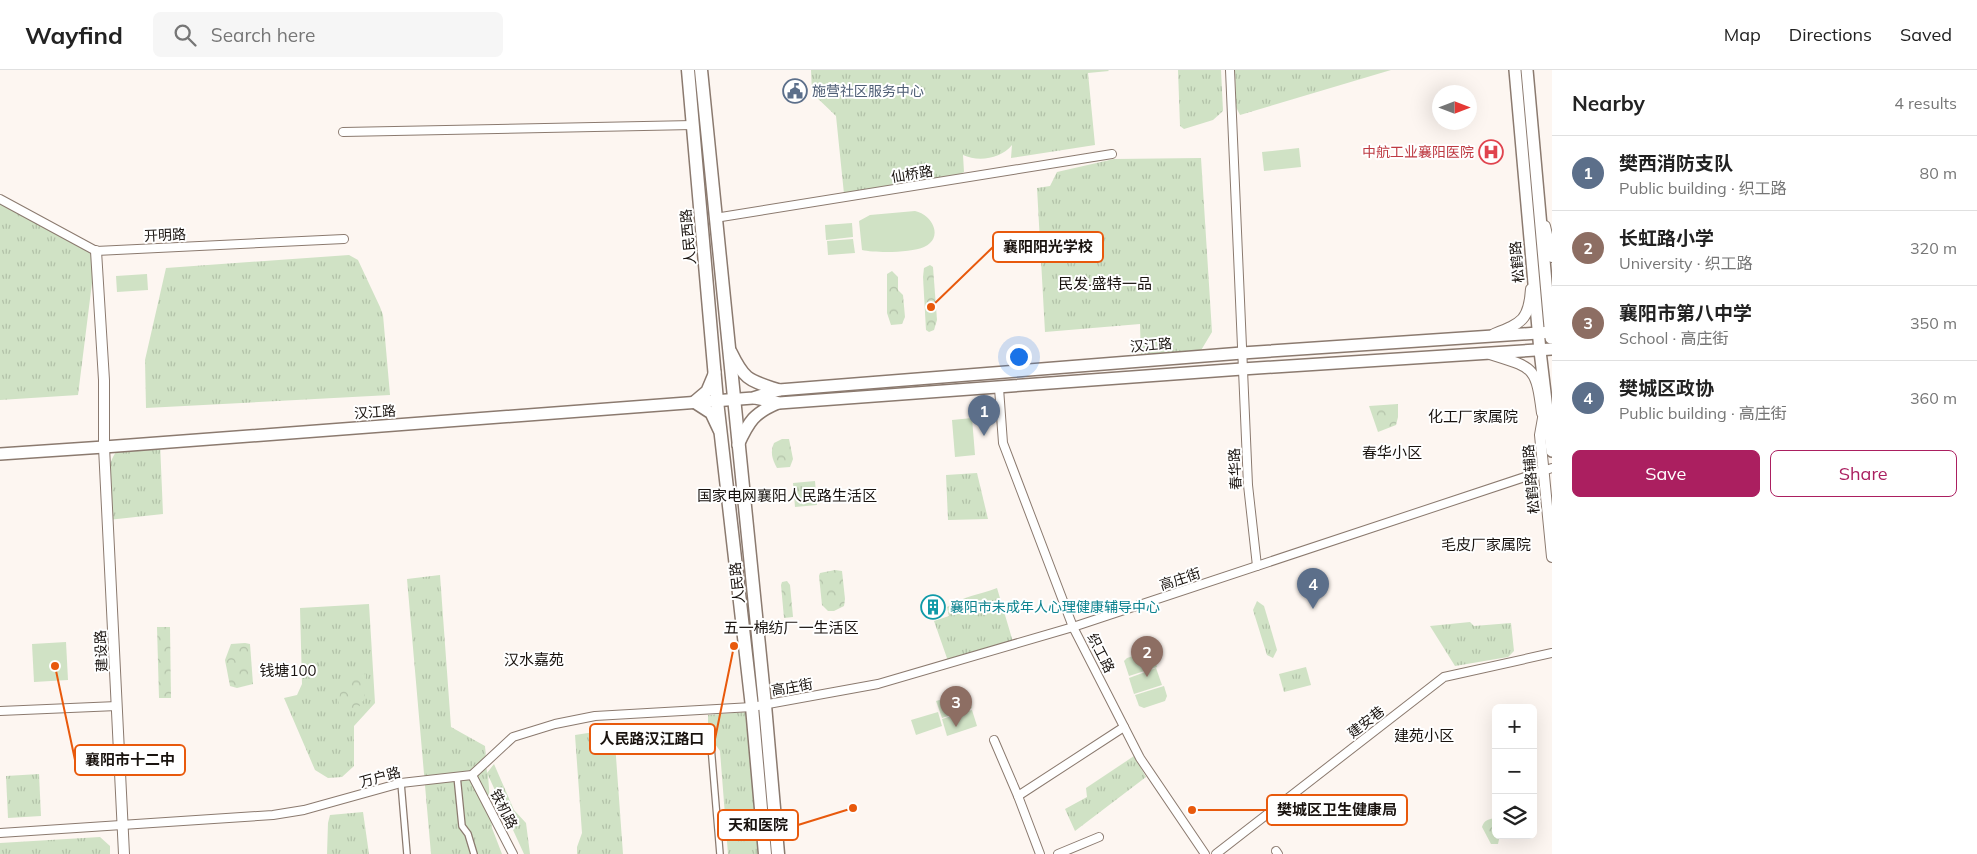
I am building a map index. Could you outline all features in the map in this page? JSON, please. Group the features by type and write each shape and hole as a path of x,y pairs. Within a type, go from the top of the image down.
{"main road":[{"name":"人民西路","path":"688,70 717,401"},
{"name":"人民西路","path":"701,70 733,400"},
{"name":"松鹤路","path":"1515,70 1532,262 1547,333"},
{"name":"松鹤路","path":"1527,70 1547,333 1546,398 1552,451"},
{"name":"汉江路","path":"0,454 733,400 753,398 779,390 1242,353 1547,333"},
{"path":"729,347 740,372 753,381 779,390"},
{"name":"松鹤路","path":"1548,350 1552,355"},
{"name":"汉江路","path":"753,398 779,403 1242,369 1548,350"},
{"path":"715,372 707,391 694,402 710,413 721,435"},
{"name":"人民路","path":"733,400 765,705 778,854"},
{"name":"人民路","path":"717,401 752,707 765,854"},
{"path":"738,445 746,426 761,410 779,403"}],"street":[{"path":"1230,70 1242,369"},
{"path":"343,132 693,125"},
{"name":"仙桥路","path":"715,218 1112,154"},
{"path":"0,199 96,251"},
{"path":"1538,199 1552,257"},
{"name":"开明路","path":"96,251 344,238"},
{"name":"建设路","path":"96,251 104,380 104,447 124,854"},
{"path":"1489,337 1519,324 1530,306 1532,262"},
{"path":"1490,354 1526,366 1538,382 1543,419"},
{"name":"春华路","path":"1242,369 1248,485 1257,566"},
{"name":"织工路","path":"999,388 1003,443 1073,627 1140,758 1205,854"},
{"name":"松鹤路辅路","path":"1546,398 1540,435 1548,469 1552,557"},
{"name":"高庄街","path":"752,707 878,684 1073,627 1548,469"},
{"name":"建安巷","path":"1216,854 1444,677 1552,653"},
{"path":"0,711 117,706"},
{"path":"472,775 513,737 555,724 595,716 752,707"},
{"path":"1018,796 1124,728"},
{"path":"665,733 698,731 711,746 720,854"},
{"path":"994,740 1040,854"},
{"name":"万户路","path":"0,833 272,815 304,810 402,783 472,775"},
{"name":"铁机路","path":"472,775 513,854"},
{"path":"457,776 462,826 468,834 474,854"},
{"path":"402,783 408,854"},
{"path":"718,827 762,824"},
{"path":"1058,854 1099,837"}],"green space":[{"path":"811,70 1109,71 1088,73 1095,145 1011,158 1012,145 1002,153 989,158 982,159 963,155 964,172 956,176 844,194 836,116 812,93"},
{"path":"1178,70 1221,70 1223,111 1213,120 1184,129 1180,126"},
{"path":"1235,70 1391,70 1240,115 1236,107"},
{"path":"1299,148 1301,167 1264,171 1262,152"},
{"path":"1201,158 1212,332 1197,357 1141,361 1140,324 1045,332 1037,188 1050,186 1057,172 1114,159"},
{"path":"0,199 96,251 78,395 0,400"},
{"path":"915,211 927,217 934,227 934,238 930,243 918,249 902,251 862,250 859,221 870,215"},
{"path":"852,223 853,237 826,240 825,225"},
{"path":"853,239 855,253 828,255 827,241"},
{"path":"349,255 358,260 383,315 390,395 146,408 145,360 166,268"},
{"path":"930,265 933,267 937,320 934,330 929,332 926,330 923,277 924,268"},
{"path":"892,271 898,277 898,290 903,295 905,317 902,324 891,325 887,313 887,274"},
{"path":"147,274 148,290 117,292 116,276"},
{"path":"1398,404 1396,425 1378,432 1369,406"},
{"path":"972,418 975,455 955,457 952,420"},
{"path":"782,439 789,439 793,459 790,467 777,468 773,459 772,449 774,443"},
{"path":"160,443 163,514 108,520 107,491 109,468 117,451 127,445"},
{"path":"977,473 988,519 948,520 946,475"},
{"path":"815,481 817,505 795,507 793,483"},
{"path":"835,570 842,571 844,606 834,611 828,611 822,605 819,576 820,573"},
{"path":"440,575 451,727 485,746 487,773 494,764 514,810 526,823 530,854 524,854 488,775 492,828 502,854 431,854 407,579"},
{"path":"787,581 790,585 793,617 784,618 781,585 782,582"},
{"path":"997,588 1013,642 948,661 934,621 949,616 947,607 953,603"},
{"path":"1257,601 1264,606 1277,650 1273,658 1267,655 1253,610"},
{"path":"369,604 375,703 354,726 354,766 342,777 328,778 315,770 284,698 297,695 302,684 300,608"},
{"path":"1470,622 1474,626 1511,623 1514,651 1508,657 1455,666 1430,626"},
{"path":"157,627 170,627 171,698 159,698"},
{"path":"66,642 68,680 34,682 32,644"},
{"path":"231,644 250,644 253,684 237,688 230,686 225,660"},
{"path":"1149,651 1153,654 1157,667 1129,676 1124,661 1127,658"},
{"path":"1306,667 1311,685 1284,692 1279,674"},
{"path":"1156,668 1162,685 1134,694 1129,678"},
{"path":"357,671 366,674 364,700 357,708 344,713 338,709 341,685"},
{"path":"1164,686 1167,696 1165,701 1144,708 1139,706 1135,695"},
{"path":"966,692 972,708 942,718 936,701"},
{"path":"972,710 977,726 947,736 942,719"},
{"path":"746,712 758,854 728,854 720,751 708,734 708,715"},
{"path":"938,712 942,726 916,735 911,720"},
{"path":"614,729 623,854 577,854 577,847 582,833 575,735"},
{"path":"1134,756 1146,777 1075,831 1065,809 1087,797 1086,788"},
{"path":"39,774 41,816 8,818 6,776"},
{"path":"363,812 369,854 327,854 330,815"},
{"path":"1491,819 1492,839 1499,839 1498,844 1491,844 1482,827 1487,820"},
{"path":"100,837 110,846 110,854 0,854 0,843"}],"place":[{"name":"施营社区服务中心","path":"795,91"},
{"name":"中航工业襄阳医院","path":"1491,152"},
{"name":"襄阳阳光学校","path":"931,307"},
{"name":"樊西消防支队","path":"984,436"},
{"name":"襄阳市未成年人心理健康辅导中心","path":"933,607"},
{"name":"樊城区政协","path":"1313,609"},
{"name":"人民路汉江路口","path":"734,646"},
{"name":"襄阳市十二中","path":"55,666"},
{"name":"长虹路小学","path":"1147,677"},
{"name":"襄阳市第八中学","path":"956,727"},
{"name":"天和医院","path":"853,808"},
{"name":"樊城区卫生健康局","path":"1192,810"}],"district":[{"name":"民发·盛特一品","path":"1105,284"},
{"name":"化工厂家属院","path":"1473,417"},
{"name":"春华小区","path":"1392,453"},
{"name":"国家电网襄阳人民路生活区","path":"787,496"},
{"name":"毛皮厂家属院","path":"1486,545"},
{"name":"五一棉纺厂一生活区","path":"791,628"},
{"name":"汉水嘉苑","path":"534,660"},
{"name":"钱塘100","path":"288,671"},
{"name":"建苑小区","path":"1424,736"}]}
